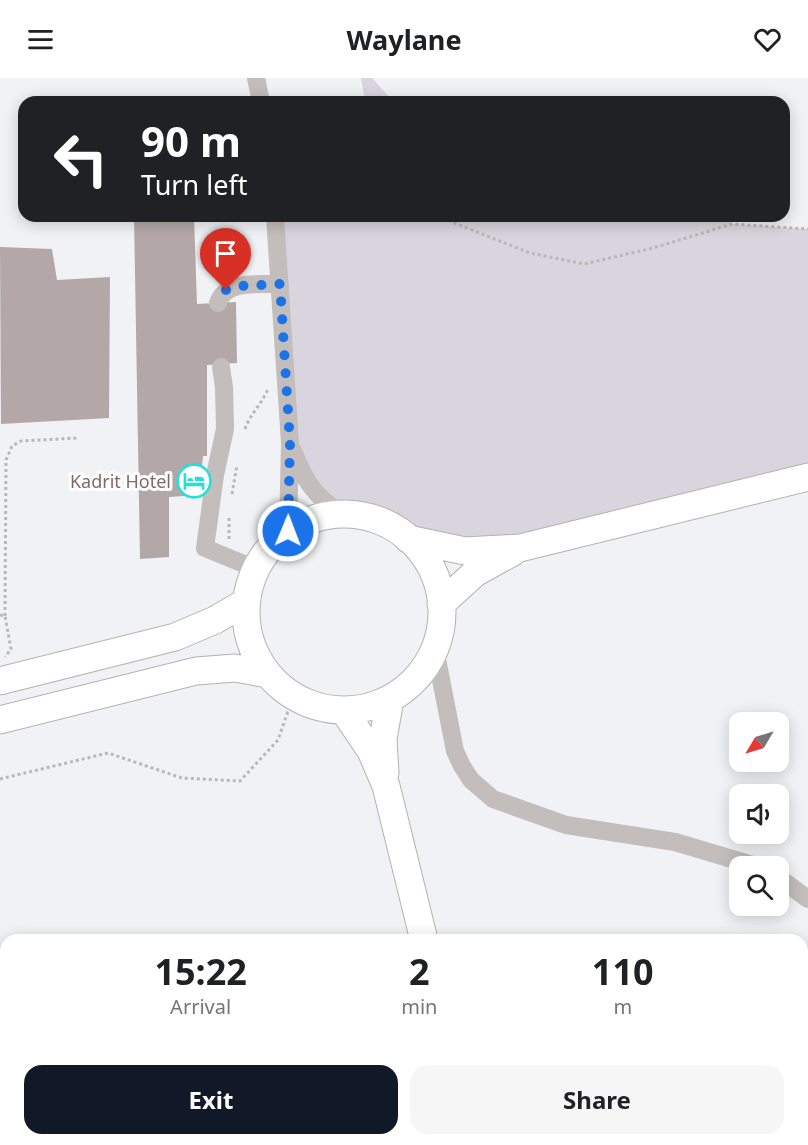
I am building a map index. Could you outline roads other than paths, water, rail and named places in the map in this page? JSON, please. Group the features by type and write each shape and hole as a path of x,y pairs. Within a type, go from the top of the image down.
{"highway":[{"path":"408,539 465,551 520,549 808,477"},
{"path":"342,514 366,517 388,525 408,539 424,557 436,580 441,604 441,627 435,649 424,669 409,686 390,699 368,708 344,711 318,707 293,697 268,674 254,652 247,628 244,564 269,548 288,531 314,519 342,514"},
{"path":"441,604 475,573 520,549"},
{"path":"0,681 175,637 215,620 246,602"},
{"path":"0,720 196,671 235,668 268,674"},
{"path":"386,786 383,739 390,699"},
{"path":"344,711 371,751 386,786 423,934"}],"street":[{"path":"256,78 260,96"},
{"path":"275,222 290,443 288,531"},
{"path":"218,303 226,290 233,287 280,284"},
{"path":"221,367 225,429 215,475 205,548 244,564"},
{"path":"290,443 304,478 313,491 326,504 342,514"},
{"path":"435,649 455,750 471,780 493,799 566,825 675,842 729,858"},
{"path":"789,885 808,899"}],"place":[{"name":"Kadrit Hotel","path":"194,481"}]}
